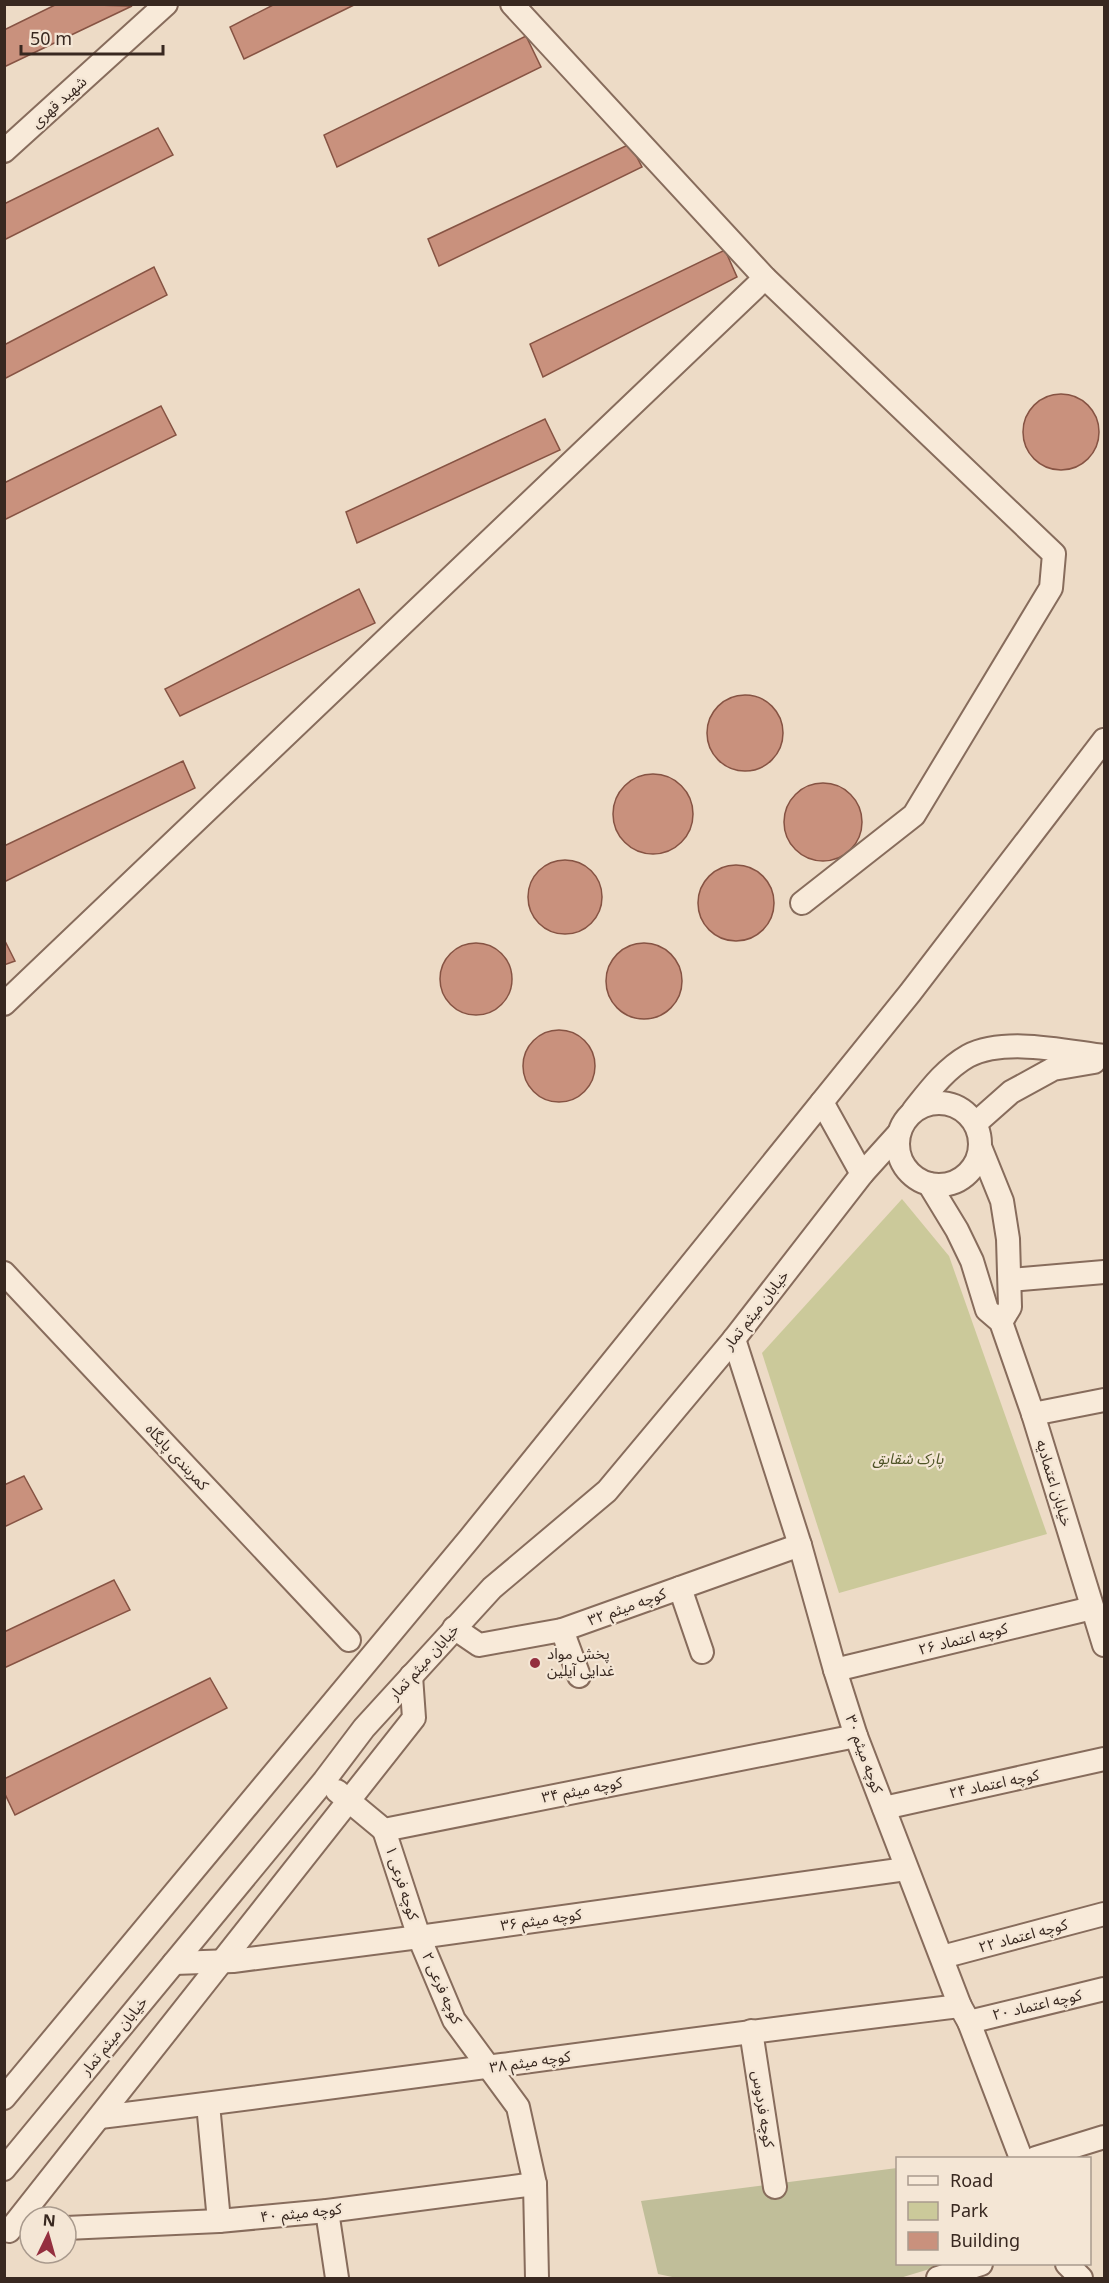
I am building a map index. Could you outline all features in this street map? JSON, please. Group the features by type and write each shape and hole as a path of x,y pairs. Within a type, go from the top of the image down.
{"street":[{"name":"شهید قهری","path":"4,151 166,4"},
{"path":"512,4 765,278 1054,554 1051,588 914,815 802,903"},
{"path":"4,1004 765,278"},
{"path":"4,2098 470,1538 910,993 1104,740"},
{"name":"خیابان میثم تمار","path":"4,2169 324,1780 364,1728 492,1588 607,1491 734,1339 862,1174 941,1077 968,1057 990,1048 1026,1047 1104,1056"},
{"path":"976,1123 1011,1092 1053,1070 1104,1061"},
{"path":"822,1102 862,1174 891,1173 946,1185 961,1179 973,1169 981,1149"},
{"path":"922,1181 904,1165 898,1150 903,1126 918,1108 934,1103 950,1104 965,1111 976,1123 981,1149 1002,1202 1008,1239 1010,1307 1001,1322"},
{"name":"خیابان اعتمادیه","path":"922,1181 957,1230 972,1261 987,1310 1001,1322 1033,1414 1104,1645"},
{"path":"1010,1280 1104,1272"},
{"name":"کمربندی پایگاه","path":"4,1273 349,1640"},
{"name":"کوچه میثم ۳۰","path":"734,1339 800,1545 856,1736 1020,2157"},
{"path":"1033,1414 1104,1400"},
{"name":"کوچه میثم ۳۲","path":"454,1628 479,1645 562,1630 800,1545"},
{"path":"680,1588 702,1652"},
{"name":"کوچه اعتماد ۲۶","path":"835,1670 1092,1608"},
{"path":"562,1630 579,1676"},
{"path":"15,2231 100,2117 414,1718 411,1676"},
{"name":"کوچه میثم ۳۴","path":"384,1830 856,1736"},
{"name":"کوچه اعتماد ۲۴","path":"884,1808 1104,1759"},
{"path":"324,1780 384,1830"},
{"name":"کوچه فرعی ۱","path":"384,1830 419,1937"},
{"name":"کوچه میثم ۳۶","path":"174,1963 224,1961 419,1937 906,1869"},
{"name":"کوچه اعتماد ۲۲","path":"942,1957 1104,1914"},
{"name":"کوچه فرعی ۲","path":"419,1937 454,2020 518,2107 535,2184 537,2278"},
{"name":"کوچه اعتماد ۲۰","path":"965,2014 1104,1989"},
{"name":"کوچه میثم ۳۸","path":"100,2117 488,2068 751,2031 965,2014"},
{"name":"کوچه فردوس","path":"751,2031 775,2187"},
{"path":"208,2104 219,2221"},
{"path":"1039,2157 1104,2137"},
{"name":"کوچه میثم ۴۰","path":"78,2227 219,2221 327,2211 535,2184"},
{"path":"327,2211 337,2278"},
{"path":"1068,2265 1082,2278"},
{"path":"938,2278 978,2269"}],"green space":[{"name":"پارک شقایق","path":"902,1199 949,1256 1047,1534 839,1593 762,1353"}],"shaded area":[{"path":"896,2168 896,2265 943,2265 900,2278 677,2278 658,2274 641,2201"}],"building":[{"path":"57,4 132,6 4,67 4,30"},
{"path":"275,4 356,4 244,59 230,27"},
{"path":"526,36 541,67 337,167 324,135"},
{"path":"158,128 173,155 4,240 4,204"},
{"path":"630,144 642,167 439,266 428,239"},
{"path":"725,250 737,277 543,377 530,344"},
{"path":"154,267 167,295 4,379 4,345"},
{"path":"1061,394 1075,397 1088,405 1096,418 1099,432 1096,446 1088,459 1075,467 1061,470 1047,467 1034,459 1026,446 1023,432 1026,418 1034,405 1047,397"},
{"path":"161,406 176,435 4,520 4,483"},
{"path":"545,419 560,450 357,543 346,512"},
{"path":"359,589 375,623 180,716 165,689"},
{"path":"753,695 766,701 777,712 783,725 781,748 766,765 753,771 737,771 724,765 709,748 707,725 713,712 730,697"},
{"path":"183,761 195,788 4,882 4,846"},
{"path":"653,774 668,777 681,786 690,799 693,814 690,829 681,842 668,851 653,854 638,851 625,842 616,829 613,814 616,799 625,786 638,777"},
{"path":"823,783 838,786 851,794 859,807 862,822 859,837 851,850 838,858 823,861 808,858 795,850 787,837 784,822 787,807 795,794 808,786"},
{"path":"565,860 579,863 591,871 599,883 602,897 599,911 591,923 579,931 565,934 551,931 539,923 531,911 528,897 531,883 539,871 551,863"},
{"path":"736,865 750,868 763,876 771,889 774,903 771,917 763,930 750,938 736,941 722,938 709,930 701,917 698,903 701,889 709,876 722,868"},
{"path":"4,939 15,961 4,965"},
{"path":"483,943 502,953 510,965 512,979 510,993 502,1005 490,1013 469,1015 450,1005 442,993 440,972 450,953 462,945"},
{"path":"644,943 658,946 671,954 679,967 682,981 679,995 671,1008 658,1016 644,1019 630,1016 617,1008 609,995 606,981 609,967 617,954 630,946"},
{"path":"566,1030 585,1040 593,1052 595,1066 593,1080 585,1092 573,1100 552,1102 533,1092 525,1080 523,1059 533,1040 545,1032"},
{"path":"24,1476 42,1509 4,1527 4,1485"},
{"path":"114,1580 130,1610 4,1668 4,1632"},
{"path":"210,1678 227,1708 15,1815 4,1792 4,1779"}],"place":[{"name":"پخش مواد غدایی آیلین","path":"535,1663"}]}
